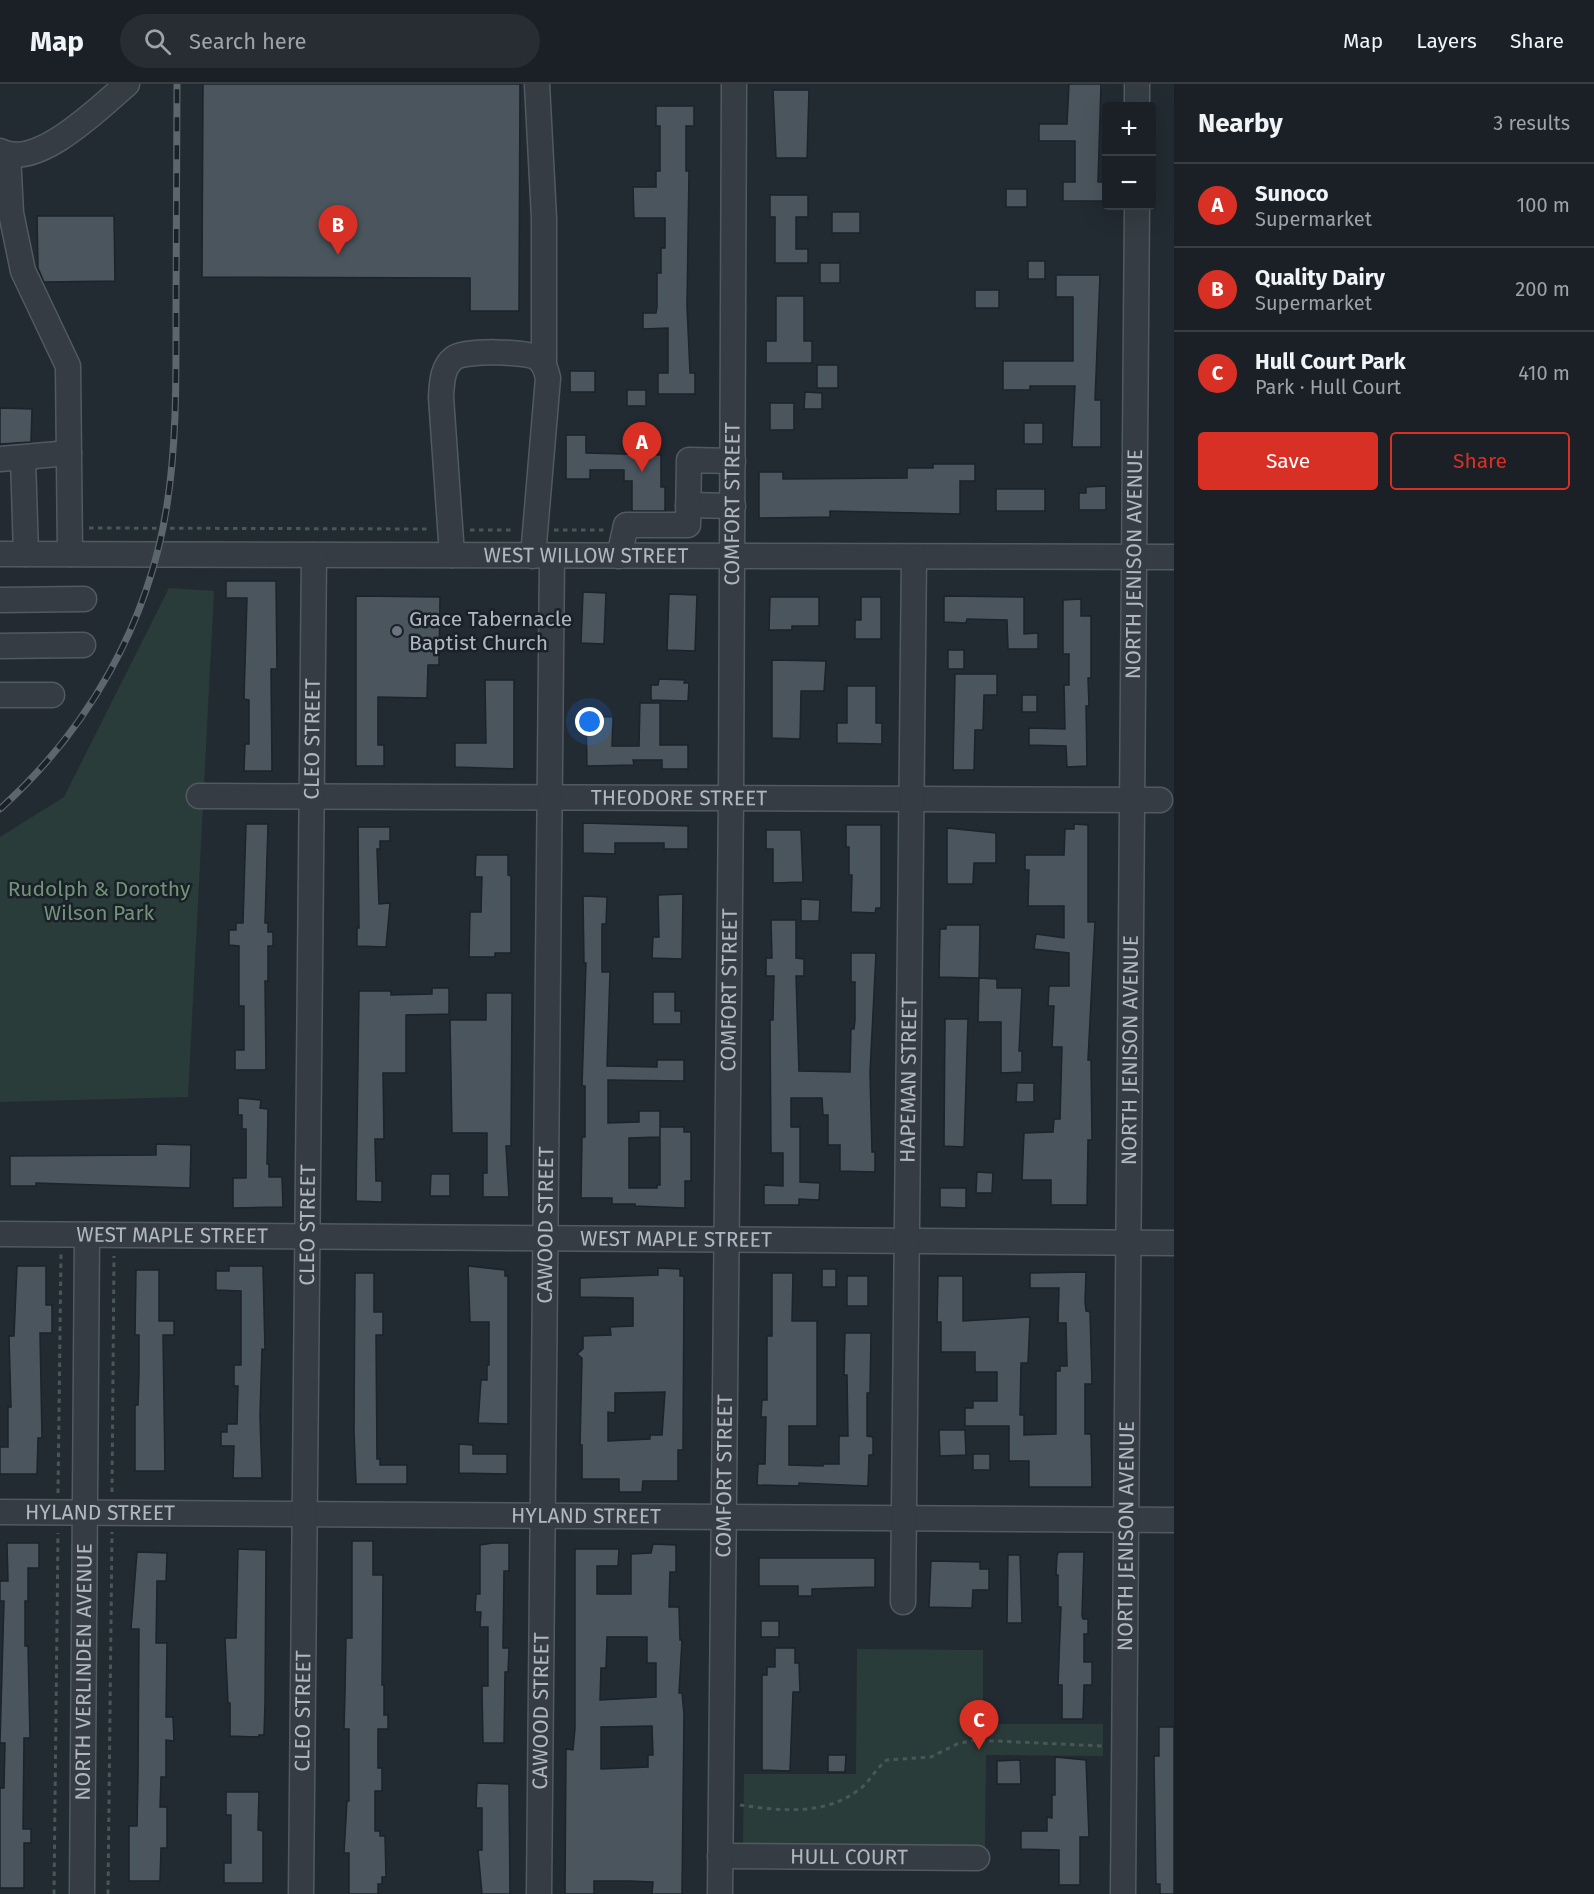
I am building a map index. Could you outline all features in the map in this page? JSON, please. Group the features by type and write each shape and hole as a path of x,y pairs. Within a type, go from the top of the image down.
{"street":[{"path":"70,554 68,366 23,271 11,213 4,152 28,153 61,139 127,84"},
{"name":"CAWOOD STREET","path":"537,84 544,218 544,365 548,378 535,530 542,556 549,797 539,1894"},
{"name":"COMFORT STREET","path":"720,1894 733,461 734,84"},
{"path":"1137,84 1137,102"},
{"name":"NORTH JENISON AVENUE","path":"1123,1894 1134,799 1137,210"},
{"path":"452,555 441,397 443,373 454,357 471,353 527,354 544,365"},
{"path":"26,554 11,459 69,453"},
{"path":"688,556 689,460 733,461"},
{"path":"619,556 626,525 732,506"},
{"name":"WEST WILLOW STREET","path":"0,554 1174,557"},
{"name":"CLEO STREET","path":"301,1894 314,555"},
{"name":"HAPEMAN STREET","path":"903,1602 915,557"},
{"path":"0,600 84,599"},
{"path":"0,646 82,645"},
{"path":"0,695 52,695"},
{"name":"THEODORE STREET","path":"199,796 1160,800"},
{"name":"WEST MAPLE STREET","path":"0,1234 1174,1243"},
{"name":"NORTH VERLINDEN AVENUE","path":"82,1894 87,1235"},
{"name":"HYLAND STREET","path":"0,1512 1174,1520"},
{"name":"HULL COURT","path":"720,1856 977,1858"}],"path":[{"path":"69,528 625,530"},
{"path":"738,1804 805,1810 824,1808 861,1788 887,1760 931,1757 957,1744 975,1740 1102,1746"}],"green space":[{"name":"Rudolph & Dorothy Wilson Park","path":"169,588 214,591 188,1097 0,1102 0,837 64,797"},
{"path":"857,1649 983,1650 983,1724 1103,1724 1103,1756 986,1755 985,1847 743,1845 744,1774 856,1774"}],"building":[{"path":"203,84 520,84 519,311 470,311 470,278 202,277"},
{"path":"1069,84 1101,84 1098,182 1102,182 1102,201 1063,201 1063,182 1075,182 1075,141 1039,141 1039,124 1067,124"},
{"path":"773,90 809,90 807,158 776,158"},
{"path":"656,106 694,106 694,126 686,126 686,171 689,171 687,306 690,373 695,373 695,394 658,394 658,373 668,373 668,328 643,329 643,313 656,313 657,273 661,273 661,248 665,248 665,218 634,218 633,187 656,187 656,171 660,171 660,126 656,126"},
{"path":"1006,189 1027,189 1027,207 1006,207"},
{"path":"770,195 808,195 808,217 796,217 796,249 808,249 808,263 775,263 775,217 770,217"},
{"path":"832,212 860,212 860,233 832,233"},
{"path":"37,216 114,216 115,281 44,282 38,268"},
{"path":"1028,261 1045,261 1045,279 1028,279"},
{"path":"820,263 840,263 840,283 820,283"},
{"path":"1056,275 1100,275 1095,400 1101,400 1101,447 1072,447 1075,386 1030,386 1030,390 1003,390 1003,361 1073,361 1073,297 1056,297"},
{"path":"975,290 999,290 999,308 975,308"},
{"path":"776,296 804,296 804,341 812,341 812,363 766,363 766,341 776,341"},
{"path":"817,365 838,365 838,388 817,388"},
{"path":"570,371 595,371 595,392 570,392"},
{"path":"627,390 646,390 646,406 627,406"},
{"path":"805,392 822,393 822,409 804,409"},
{"path":"770,403 794,403 794,430 770,430"},
{"path":"0,408 32,409 31,442 0,444"},
{"path":"1024,423 1043,423 1043,444 1024,444"},
{"path":"566,435 586,435 586,453 661,455 661,487 665,487 665,511 632,511 632,481 624,481 624,470 590,470 590,479 566,479"},
{"path":"933,464 975,464 975,481 960,481 960,514 830,511 830,517 759,518 759,472 783,472 783,479 907,478 907,468 933,468"},
{"path":"1106,486 1106,510 1079,510 1079,493 1086,493 1086,487"},
{"path":"996,489 1045,489 1045,511 996,511"},
{"path":"226,581 276,581 277,669 271,669 272,771 244,771 245,744 249,744 249,700 244,699 247,598 226,598"},
{"path":"583,592 606,593 604,644 581,643"},
{"path":"669,594 697,595 695,651 667,650"},
{"name":"Grace Tabernacle Baptist Church","path":"356,596 440,597 439,665 428,665 427,698 378,697 378,745 384,745 384,766 356,766"},
{"path":"944,596 1024,597 1024,634 1038,633 1038,649 1008,649 1007,620 967,619 966,623 944,622"},
{"path":"770,597 819,597 819,626 792,626 792,630 769,630"},
{"path":"861,597 881,597 881,639 855,639 855,620 861,620"},
{"path":"1081,599 1081,616 1091,616 1091,678 1088,678 1089,706 1086,706 1087,766 1067,767 1066,746 1029,745 1029,728 1065,729 1064,685 1069,685 1069,654 1063,654 1063,600"},
{"path":"948,650 964,650 964,669 948,669"},
{"path":"772,660 826,661 824,691 801,691 800,739 772,738"},
{"path":"955,674 997,674 997,695 984,695 983,730 975,730 974,770 953,770"},
{"path":"659,679 685,680 684,683 689,683 688,701 651,700 651,685 658,685"},
{"path":"485,680 514,680 514,769 455,767 455,743 486,743"},
{"path":"847,686 876,686 876,723 882,723 882,744 837,743 837,723 847,723"},
{"path":"1022,695 1037,695 1037,712 1022,712"},
{"path":"640,703 660,703 660,745 688,745 688,769 662,769 662,760 633,760 634,765 587,766 586,716 613,717 612,746 639,746"},
{"path":"583,823 688,826 688,849 664,849 664,843 615,843 615,854 583,853"},
{"path":"246,824 268,824 265,923 268,923 268,932 273,932 273,946 268,946 268,981 265,981 266,1070 235,1070 235,1050 244,1050 244,1006 239,1006 239,946 229,945 229,930 236,930 236,923 243,923"},
{"path":"1074,824 1088,825 1088,922 1095,922 1088,1060 1091,1060 1092,1140 1088,1140 1087,1205 1051,1205 1051,1180 1022,1180 1024,1133 1053,1132 1054,1119 1060,1119 1062,1047 1052,1047 1054,1006 1048,1006 1049,986 1069,986 1069,953 1034,949 1036,934 1064,938 1064,906 1028,906 1029,870 1025,870 1025,855 1064,855 1065,829 1074,829"},
{"path":"846,825 881,825 881,908 876,908 875,913 851,912 852,875 849,875"},
{"path":"358,827 390,827 390,841 380,841 380,849 377,849 379,904 390,903 386,947 357,946 357,928 359,928"},
{"path":"947,828 996,833 996,863 974,863 973,884 947,884"},
{"path":"766,830 801,830 803,882 773,883 773,849 766,849"},
{"path":"476,855 508,855 508,875 511,876 511,953 495,953 495,957 469,957 470,912 481,912 482,877 475,877"},
{"path":"683,894 682,959 652,958 653,937 659,937 658,895"},
{"path":"583,896 607,897 606,924 602,924 602,972 610,972 607,1066 657,1067 657,1060 684,1060 684,1081 608,1080 608,1123 639,1122 639,1111 660,1111 660,1127 684,1127 684,1132 691,1132 691,1181 685,1181 685,1208 612,1204 612,1198 581,1198 582,1137 585,1137 585,1086 582,1086 586,963 584,963","holes":["660,1137 660,1185 657,1185 657,1188 629,1188 629,1138"]},
{"path":"801,899 820,900 819,921 801,921"},
{"path":"771,920 796,920 796,958 804,959 804,976 796,976 799,1071 850,1072 851,1029 854,1029 855,1020 855,982 851,982 851,953 876,953 870,1073 872,1152 875,1152 875,1172 840,1171 840,1145 828,1145 828,1115 823,1115 822,1098 791,1098 791,1127 800,1127 800,1182 820,1183 819,1200 799,1199 799,1205 764,1205 764,1185 783,1186 783,1153 771,1153 770,1020 773,1020 774,976 766,976 766,958 772,958"},
{"path":"946,925 980,925 979,978 939,977 940,929 946,929"},
{"path":"979,978 997,979 997,988 1022,988 1019,1051 1022,1051 1022,1072 1001,1073 1001,1022 978,1022"},
{"path":"432,988 449,988 449,1014 406,1015 406,1073 383,1073 384,1139 375,1139 376,1181 382,1181 382,1202 356,1201 359,991 391,991 391,995 432,994"},
{"path":"653,992 675,992 675,1011 681,1011 681,1024 653,1024"},
{"path":"486,993 512,993 511,1146 506,1146 509,1197 483,1197 483,1173 487,1173 487,1133 452,1133 450,1020 486,1020"},
{"path":"945,1019 968,1019 964,1147 944,1146"},
{"path":"1017,1083 1034,1083 1034,1102 1016,1102"},
{"path":"238,1098 261,1100 260,1108 268,1109 267,1164 269,1164 269,1177 282,1177 283,1207 233,1208 233,1178 246,1178 246,1129 242,1129 242,1115 238,1115"},
{"path":"156,1144 191,1145 190,1188 36,1183 36,1186 10,1186 10,1156 156,1155"},
{"path":"977,1172 993,1173 992,1193 976,1193"},
{"path":"431,1174 450,1174 450,1196 430,1196"},
{"path":"940,1188 966,1188 966,1208 940,1207"},
{"path":"17,1266 46,1266 46,1305 52,1305 52,1333 40,1333 42,1438 38,1438 37,1474 0,1474 0,1447 8,1447 8,1407 11,1407 9,1336 14,1336"},
{"path":"229,1266 263,1266 265,1350 262,1349 260,1416 262,1478 233,1478 234,1446 221,1446 221,1432 227,1432 227,1424 237,1424 238,1386 234,1386 234,1365 241,1365 241,1291 216,1290 216,1271 229,1271"},
{"path":"468,1266 505,1270 505,1276 508,1276 508,1424 478,1423 481,1380 487,1380 487,1365 489,1365 489,1322 470,1322"},
{"path":"658,1268 680,1269 680,1276 684,1276 683,1450 678,1450 678,1481 643,1481 642,1492 619,1492 619,1479 582,1479 582,1445 580,1445 582,1358 577,1354 583,1349 583,1336 611,1335 610,1327 633,1326 633,1298 580,1297 580,1278 658,1275","holes":["665,1392 662,1435 650,1435 650,1439 608,1441 608,1412 615,1413 615,1393"]},
{"path":"822,1269 836,1269 836,1287 822,1287"},
{"path":"136,1270 159,1270 159,1321 174,1321 174,1335 163,1335 165,1471 135,1471 135,1405 138,1405 139,1373 139,1335 135,1335"},
{"path":"1086,1272 1085,1302 1086,1311 1090,1312 1092,1384 1085,1384 1085,1434 1091,1434 1092,1487 1029,1487 1029,1461 1009,1461 1009,1426 965,1426 965,1408 973,1408 973,1401 997,1401 997,1372 975,1372 975,1352 941,1352 941,1322 937,1322 938,1276 963,1276 963,1321 1030,1317 1028,1363 1021,1363 1020,1415 1024,1415 1024,1435 1056,1434 1056,1371 1060,1371 1060,1366 1067,1366 1066,1323 1058,1323 1059,1288 1030,1288 1030,1273"},
{"path":"355,1273 374,1273 374,1312 383,1312 383,1335 376,1335 377,1459 380,1459 380,1465 407,1465 407,1484 356,1484"},
{"path":"772,1273 793,1273 792,1321 817,1321 817,1426 789,1426 789,1465 839,1464 839,1436 848,1436 847,1375 844,1375 845,1333 871,1333 867,1436 873,1437 873,1455 869,1455 868,1486 799,1483 799,1486 757,1485 758,1464 765,1464 766,1417 761,1417 762,1400 767,1400 767,1336 772,1336"},
{"path":"847,1276 868,1276 868,1306 847,1306"},
{"path":"939,1430 965,1430 966,1455 940,1456"},
{"path":"459,1444 473,1445 473,1454 507,1454 507,1474 459,1473"},
{"path":"973,1454 990,1454 990,1470 973,1470"},
{"path":"352,1541 373,1541 373,1575 383,1575 382,1685 384,1685 384,1715 388,1715 388,1729 378,1729 378,1768 382,1768 382,1791 375,1791 375,1831 380,1831 380,1836 385,1836 386,1877 382,1877 382,1884 378,1884 378,1894 349,1894 349,1853 344,1853 347,1801 349,1801 349,1729 344,1729 346,1638 352,1638"},
{"path":"7,1543 39,1543 39,1568 28,1568 28,1601 25,1601 30,1738 24,1738 23,1829 31,1829 31,1843 24,1843 24,1888 0,1888 0,1788 4,1788 5,1743 0,1743 4,1601 0,1601 0,1581 8,1581"},
{"path":"509,1543 509,1571 504,1571 503,1648 509,1648 508,1672 505,1672 504,1743 483,1743 482,1686 488,1686 488,1627 480,1627 481,1612 475,1612 476,1594 480,1594 480,1545"},
{"path":"653,1544 676,1545 676,1572 670,1572 669,1607 679,1607 680,1640 682,1640 679,1693 682,1693 684,1714 682,1894 652,1894 653,1882 594,1881 594,1894 565,1894 566,1749 573,1750 575,1728 575,1549 619,1549 618,1566 597,1566 597,1594 631,1594 631,1554 651,1553","holes":["607,1637 647,1637 647,1663 656,1663 656,1697 600,1700 601,1668 606,1668","652,1726 653,1755 648,1755 648,1767 601,1769 601,1727"]},
{"path":"238,1549 266,1550 264,1735 259,1735 259,1737 230,1736 225,1638 236,1638"},
{"path":"137,1552 167,1553 166,1581 157,1581 156,1643 167,1643 166,1717 173,1717 174,1741 166,1740 166,1777 161,1777 160,1807 167,1807 167,1848 161,1848 160,1881 129,1881 129,1826 137,1826 139,1629 131,1629"},
{"path":"1059,1552 1084,1552 1082,1616 1083,1619 1088,1619 1088,1634 1084,1634 1084,1662 1092,1662 1092,1685 1084,1685 1083,1719 1062,1719 1062,1685 1058,1685 1061,1607 1058,1607 1058,1575 1056,1575"},
{"path":"1008,1555 1020,1555 1022,1623 1007,1623"},
{"path":"759,1558 875,1558 875,1587 812,1589 812,1596 798,1596 798,1586 759,1586"},
{"path":"931,1561 980,1562 980,1569 989,1569 989,1590 973,1590 972,1608 929,1607"},
{"path":"761,1621 779,1621 779,1637 761,1637"},
{"path":"775,1648 795,1648 795,1663 799,1663 800,1692 793,1692 790,1771 762,1770 762,1675 767,1675 767,1667 775,1667"},
{"path":"1159,1727 1174,1727 1174,1894 1160,1894 1160,1884 1156,1884 1154,1756 1159,1756"},
{"path":"828,1755 846,1755 845,1772 828,1772"},
{"path":"1055,1757 1086,1760 1089,1837 1080,1837 1080,1885 1059,1885 1059,1850 1021,1849 1021,1831 1047,1831 1047,1817 1052,1818 1052,1795 1055,1795"},
{"path":"1020,1760 1021,1784 997,1784 997,1761"},
{"path":"477,1783 509,1784 510,1894 482,1894 478,1850 482,1850 482,1808 476,1808"},
{"path":"226,1792 259,1792 258,1830 263,1831 263,1883 224,1883 224,1863 231,1863 231,1815 226,1815"}],"railway":[{"path":"0,809 61,745 110,672 146,591 158,549 167,505 173,457 176,359 177,84"}],"place":[{"name":"Quality Dairy","path":"338,255"},
{"name":"Sunoco","path":"642,472"},
{"name":"Grace Tabernacle Baptist Church","path":"397,631"},
{"name":"Hull Court Park","path":"979,1750"}]}
